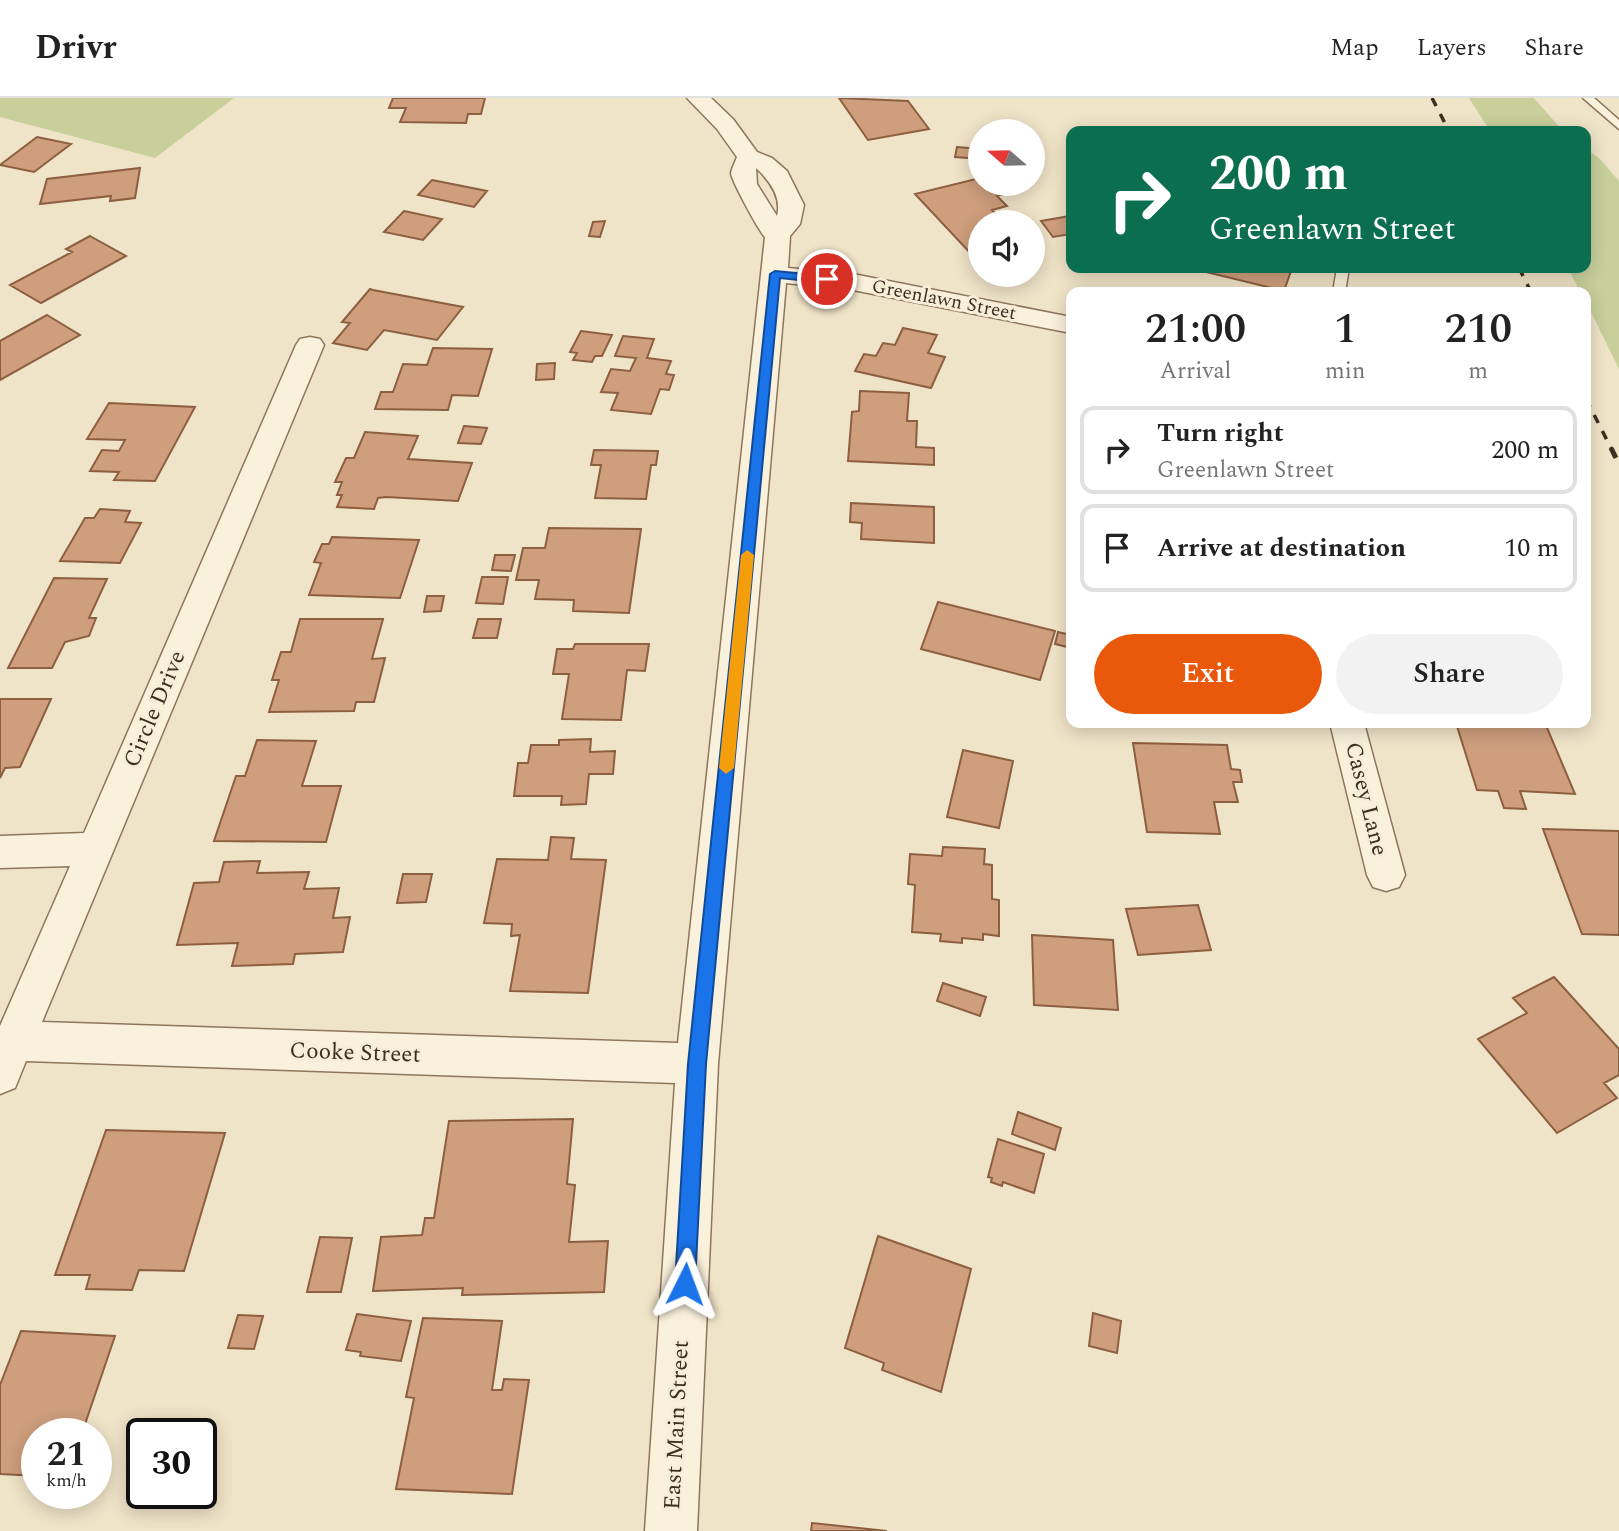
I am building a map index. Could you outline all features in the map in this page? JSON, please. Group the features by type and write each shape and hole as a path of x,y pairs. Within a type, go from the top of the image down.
{"street":[{"path":"698,98 725,124 748,157 743,172 745,184 764,212 769,228 778,234"},
{"name":"East Main Street","path":"671,1531 697,1064 778,234 788,224 792,205 779,176 764,163 748,157"},
{"name":"Greenlawn Street","path":"775,274 853,282 1066,324"},
{"name":"Circle Drive","path":"7,1058 310,345"},
{"name":"Casey Lane","path":"1348,728 1386,875"},
{"path":"0,852 95,849"},
{"name":"Cooke Street","path":"7,1058 697,1064"}],"lane":[{"path":"1588,98 1619,126"}],"green space":[{"path":"0,98 234,98 155,158 0,117"},
{"path":"1469,98 1534,98 1559,126 1487,126"},
{"path":"1591,153 1619,181 1619,369 1591,312 1591,287 1578,287 1570,273 1591,273"}],"building":[{"path":"393,98 485,98 481,114 468,114 466,123 400,122 406,108 389,108"},
{"path":"839,98 908,101 929,129 868,140"},
{"path":"37,137 71,144 34,172 0,165"},
{"path":"957,147 968,148 968,158 955,157"},
{"path":"140,168 135,198 110,201 111,196 40,204 47,179"},
{"path":"432,180 487,191 474,207 418,195"},
{"path":"968,181 968,196 997,196 1007,206 992,210 968,210 968,251 915,194"},
{"path":"404,211 442,219 423,240 384,232"},
{"path":"1066,217 1066,235 1053,237 1045,226 1045,220"},
{"path":"605,221 600,237 589,236 593,222"},
{"path":"90,236 126,256 41,303 10,285 72,252 66,249"},
{"path":"1210,273 1290,273 1285,287 1268,287"},
{"path":"370,289 463,307 437,340 384,330 367,350 333,343 350,323 342,322"},
{"path":"47,315 80,335 0,380 0,341"},
{"path":"903,328 937,335 928,353 945,357 931,388 855,371 864,354 876,356 883,343 895,345"},
{"path":"581,331 612,335 602,356 595,356 592,362 573,360 577,353 570,352"},
{"path":"623,336 654,339 647,358 671,361 666,374 674,375 669,390 660,389 651,414 611,410 618,393 601,392 611,369 630,371 636,358 615,356"},
{"path":"433,348 492,349 478,396 452,395 448,410 375,409 381,392 393,392 403,364 427,365"},
{"path":"555,363 554,379 536,380 537,364"},
{"path":"860,391 909,393 907,421 917,421 916,447 934,448 934,465 848,461 852,412 859,411"},
{"path":"109,403 195,407 155,481 114,480 119,472 90,471 102,450 119,451 125,440 87,439"},
{"path":"464,426 487,428 481,444 458,443"},
{"path":"365,432 418,436 408,459 472,463 458,501 386,497 378,498 374,509 337,507 342,495 337,495 342,482 335,482 346,458 354,458"},
{"path":"594,450 658,451 656,465 651,465 646,499 595,498 601,465 591,465"},
{"path":"851,503 934,507 934,543 861,539 862,523 850,522"},
{"path":"100,509 130,511 125,522 141,523 120,563 60,561 85,518 94,518"},
{"path":"549,528 641,529 629,613 573,611 574,600 535,599 539,580 516,580 523,548 545,548"},
{"path":"332,537 419,540 400,598 309,595 321,563 314,562 322,544 329,544"},
{"path":"495,555 515,555 511,571 492,570"},
{"path":"482,577 508,577 503,604 476,603"},
{"path":"54,578 107,579 89,618 96,618 89,636 65,642 52,668 8,668"},
{"path":"427,596 444,596 441,611 424,612"},
{"path":"938,602 1055,631 1040,680 921,649"},
{"path":"300,619 383,619 372,659 385,658 374,702 356,702 354,711 269,712 279,680 272,680 281,652 291,652"},
{"path":"478,619 501,619 497,638 473,638"},
{"path":"1058,632 1066,634 1066,647 1055,644"},
{"path":"575,644 649,644 645,671 627,670 621,720 562,719 569,674 553,674 557,649 573,649"},
{"path":"0,699 51,699 20,767 5,768 0,778"},
{"path":"1458,728 1547,728 1575,794 1520,791 1526,809 1504,808 1498,791 1477,790"},
{"path":"591,739 590,752 615,751 613,774 589,774 586,804 561,805 562,796 514,796 518,763 528,763 531,745 559,745 559,740"},
{"path":"257,740 316,741 302,786 341,786 326,842 214,841 236,776 245,776"},
{"path":"1133,743 1227,745 1231,769 1240,770 1242,782 1233,782 1238,802 1214,802 1220,834 1147,832"},
{"path":"963,750 1013,761 999,828 947,817"},
{"path":"1543,829 1619,831 1619,935 1582,934"},
{"path":"551,837 574,838 571,859 606,860 588,993 510,991 520,935 511,936 512,924 484,923 497,859 548,860"},
{"path":"943,847 985,849 984,864 992,865 992,899 999,900 999,936 983,934 983,940 962,938 962,943 940,941 941,934 912,932 915,885 908,884 910,854 942,856"},
{"path":"260,861 257,873 309,872 304,889 339,888 333,918 350,917 343,952 295,954 293,964 232,966 238,943 177,945 194,883 219,882 224,862"},
{"path":"403,874 432,874 426,902 397,903"},
{"path":"1198,905 1211,950 1138,955 1126,909"},
{"path":"1032,935 1113,940 1118,1010 1034,1005"},
{"path":"1554,977 1619,1049 1619,1075 1604,1083 1617,1098 1557,1133 1478,1039 1527,1013 1513,998"},
{"path":"943,983 986,997 980,1016 937,1001"},
{"path":"1018,1112 1061,1128 1055,1150 1012,1134"},
{"path":"573,1119 567,1184 575,1185 569,1242 608,1241 604,1292 462,1295 463,1288 373,1291 381,1237 422,1235 425,1218 434,1218 449,1121"},
{"path":"106,1130 225,1133 184,1271 139,1270 132,1290 86,1289 90,1275 55,1275"},
{"path":"998,1139 1044,1154 1034,1193 1003,1182 1002,1186 991,1182 992,1178 988,1177"},
{"path":"878,1236 971,1269 941,1392 882,1370 884,1363 845,1348"},
{"path":"320,1237 352,1238 341,1292 307,1292"},
{"path":"1093,1313 1121,1321 1117,1353 1089,1346"},
{"path":"357,1314 411,1321 401,1361 360,1356 361,1352 346,1350"},
{"path":"238,1315 263,1316 254,1349 228,1348"},
{"path":"423,1318 502,1321 492,1390 502,1390 504,1379 529,1380 512,1494 396,1489 414,1398 406,1397"},
{"path":"21,1331 115,1336 87,1418 21,1418 21,1475 0,1474 0,1385"},
{"path":"812,1523 887,1531 811,1531"}],"railway":[{"path":"1432,98 1446,126"},
{"path":"1522,273 1528,287"},
{"path":"1591,409 1612,450"},
{"path":"1612,450 1619,464"}],"slow traffic":[{"path":"726,768 747,555"}],"route":[{"path":"685,1284 697,1064 775,274 827,279"}]}
